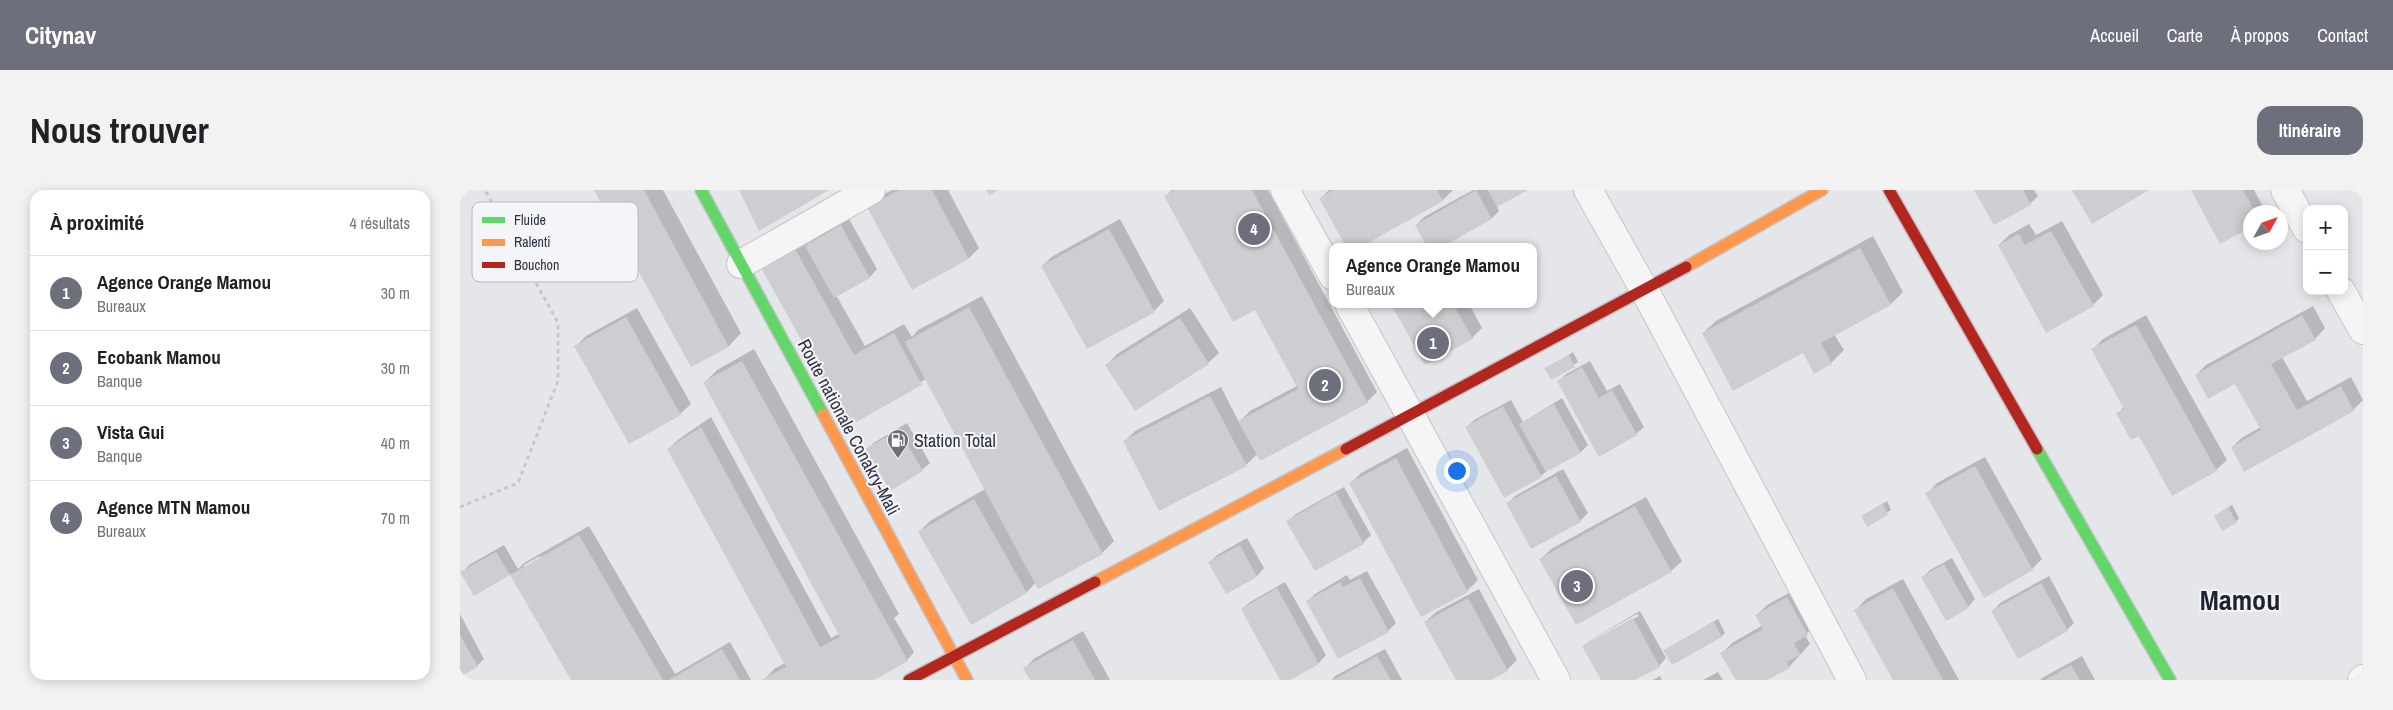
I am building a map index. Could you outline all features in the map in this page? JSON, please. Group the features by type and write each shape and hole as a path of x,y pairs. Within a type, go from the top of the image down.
{"main road":[{"name":"Route nationale Conakry-Mali","path":"701,190 966,680"},
{"path":"909,680 953,655 1644,291 1822,190"},
{"path":"1889,190 2170,680"}],"street":[{"path":"741,264 872,190"},
{"path":"1285,190 1329,269"},
{"path":"1588,190 1852,680"},
{"path":"2285,190 2303,222"},
{"path":"2343,295 2363,330"},
{"path":"1351,308 1556,680"}],"path":[{"path":"485,190 492,202"},
{"path":"460,507 518,483 558,381 558,323 535,282"}],"building":[{"path":"594,190 644,190 729,347 691,367 638,270 638,202 601,202"},
{"path":"739,190 829,190 759,231"},
{"path":"899,190 932,190 969,259 912,290 867,207"},
{"path":"986,190 999,190 989,195"},
{"path":"1175,190 1252,190 1368,403 1260,461 1238,421 1298,389 1255,310 1233,322 1164,196"},
{"path":"1334,190 1437,190 1443,201 1368,243 1344,243 1319,198"},
{"path":"1476,190 1492,219 1449,243 1425,243 1415,225"},
{"path":"1488,190 1528,190 1497,207"},
{"path":"1974,190 2023,190 2031,205 1994,225"},
{"path":"2072,190 2149,190 2092,224"},
{"path":"2191,190 2243,190 2251,205 2243,205 2243,232 2220,244"},
{"path":"841,225 870,278 834,298 805,246"},
{"path":"1109,229 1155,312 1087,349 1041,266"},
{"path":"2051,231 2094,306 2046,333 1998,245 2019,234 2025,245"},
{"path":"794,247 854,355 894,333 922,385 849,426 760,266"},
{"path":"1860,248 1891,305 1821,343 1832,364 1814,374 1803,353 1733,391 1702,333"},
{"path":"969,307 1103,554 1038,589 905,342"},
{"path":"1393,308 1455,308 1473,339 1425,365"},
{"path":"2302,315 2316,340 2271,364 2297,410 2341,386 2354,411 2244,472 2231,447 2261,430 2235,384 2208,399 2195,375"},
{"path":"626,317 681,415 629,444 574,346"},
{"path":"1180,318 1209,364 1135,411 1105,365"},
{"path":"2136,325 2217,471 2172,496 2139,436 2131,440 2116,413 2124,409 2091,349"},
{"path":"1569,355 1575,367 1551,380 1544,368"},
{"path":"742,361 908,661 874,680 761,680 786,667 667,449 701,427 820,647 840,637 703,382"},
{"path":"1582,367 1599,398 1612,390 1637,435 1599,457 1557,381"},
{"path":"1210,396 1247,466 1159,511 1123,441"},
{"path":"1554,404 1581,453 1546,472 1519,424"},
{"path":"1503,406 1542,477 1504,498 1465,427"},
{"path":"899,430 923,471 890,491 865,449"},
{"path":"1396,458 1468,592 1421,617 1349,483"},
{"path":"1975,466 2033,570 1984,598 1925,493"},
{"path":"1556,476 1581,522 1531,549 1506,503"},
{"path":"1336,493 1364,544 1315,571 1286,521"},
{"path":"974,499 1027,593 971,625 918,532"},
{"path":"1883,504 1888,515 1867,527 1861,516"},
{"path":"1635,506 1672,572 1576,625 1539,559"},
{"path":"2228,507 2237,523 2222,531 2214,516"},
{"path":"579,535 663,680 571,680 510,575"},
{"path":"1240,545 1257,577 1226,594 1208,562"},
{"path":"496,552 510,575 474,596 460,572"},
{"path":"1944,564 1969,608 1946,621 1921,577"},
{"path":"1360,578 1389,632 1338,659 1306,601 1340,582 1343,587"},
{"path":"2041,583 2068,631 2018,659 1991,611"},
{"path":"1277,588 1319,664 1290,680 1280,680 1241,609"},
{"path":"1893,588 1943,680 1893,680 1854,610"},
{"path":"1787,597 1808,635 1794,643 1800,655 1787,662 1790,668 1767,680 1736,680 1720,653 1763,629 1755,615"},
{"path":"1468,598 1508,671 1491,680 1456,680 1424,622"},
{"path":"1633,618 1660,667 1635,680 1601,680 1582,646"},
{"path":"1714,622 1722,637 1672,665 1663,650"},
{"path":"460,635 478,667 460,677"},
{"path":"1073,640 1095,680 1030,680 1023,668"},
{"path":"722,649 740,680 669,680"},
{"path":"1377,656 1391,680 1333,680"},
{"path":"2071,665 2080,680 2045,680"}],"traffic: fast":[{"path":"701,190 823,414"},
{"path":"2037,449 2170,680"}],"traffic: slow":[{"path":"1686,267 1822,190"},
{"path":"823,414 967,680"},
{"path":"1095,582 1346,449"}],"traffic: jam":[{"path":"1889,190 2037,449"},
{"path":"1346,449 1686,267"},
{"path":"909,680 1095,582"}],"place":[{"name":"Agence MTN Mamou","path":"1254,229"},
{"name":"Agence Orange Mamou","path":"1433,343"},
{"name":"Ecobank Mamou","path":"1325,385"},
{"name":"Station Total","path":"898,459"},
{"name":"Vista Gui","path":"1577,586"}],"district":[{"name":"Mamou","path":"2240,600"}]}
